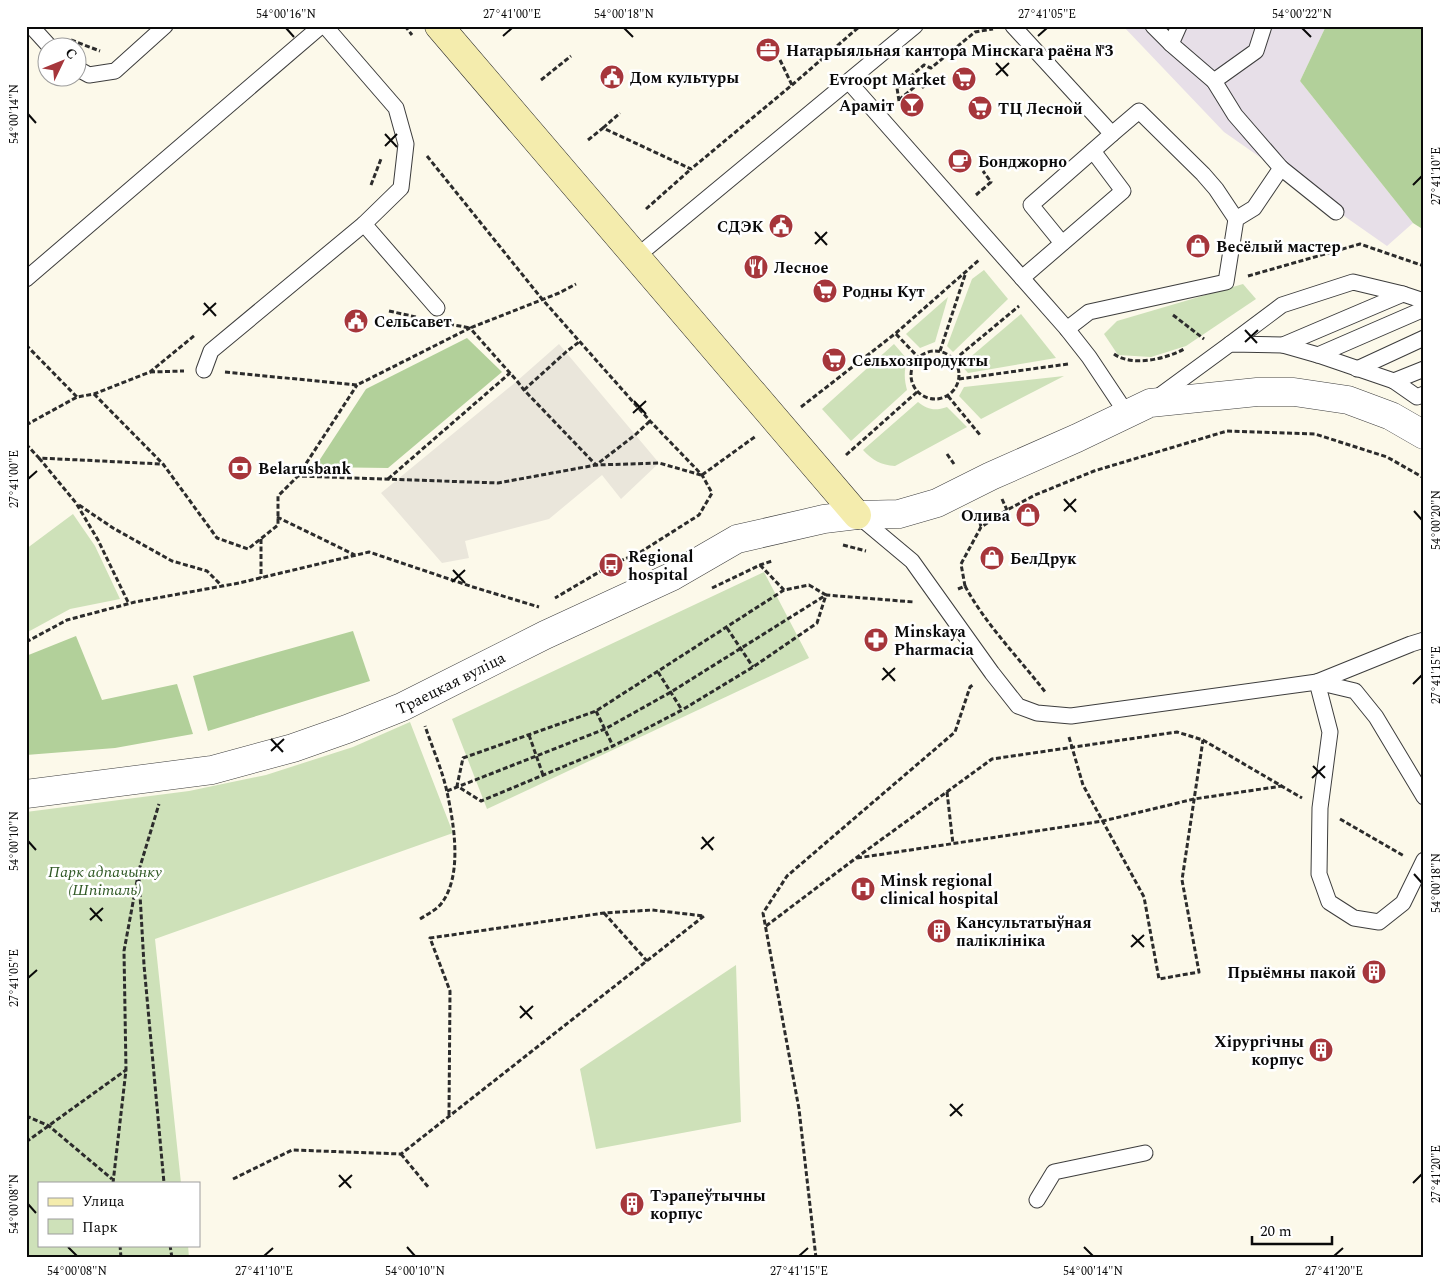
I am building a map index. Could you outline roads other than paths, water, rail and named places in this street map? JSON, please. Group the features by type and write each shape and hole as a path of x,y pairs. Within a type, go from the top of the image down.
{"main road":[{"path":"439,26 857,515"}],"street":[{"name":"Траецкая вуліца","path":"26,794 212,770 293,748 356,726 402,707 545,635 673,576 737,539 824,519 857,515 899,514 937,503 1139,408 1257,392 1294,392 1348,400 1391,416 1424,435"}],"lane":[{"path":"88,74 115,71 165,26"},
{"path":"26,279 321,26"},
{"path":"204,370 211,351 364,224 401,188 406,144 396,108 325,26"},
{"path":"636,257 850,82 915,26"},
{"path":"1013,26 1112,134"},
{"path":"1153,26 1214,81 1236,115 1281,168 1336,212"},
{"path":"1171,44 1178,26"},
{"path":"1214,81 1256,51 1264,26"},
{"path":"28,27 40,38"},
{"path":"850,82 941,196 1022,278 1089,357 1139,408 1282,305 1353,282 1403,294 1424,302"},
{"path":"1062,243 1031,205 1139,111 1216,188 1236,219 1226,282 1089,312 1067,329"},
{"path":"1022,278 1123,191 1092,152"},
{"path":"1236,219 1254,208 1281,168"},
{"path":"364,224 437,308"},
{"path":"1283,345 1403,294"},
{"path":"1318,355 1424,309"},
{"path":"1357,369 1424,338"},
{"path":"1230,344 1283,345 1318,355 1394,382 1417,397 1424,394"},
{"path":"1394,382 1424,369"},
{"path":"857,515 912,561 1018,706 1036,713 1071,716 1318,682 1424,640"},
{"path":"1318,682 1355,691 1376,717 1424,797"},
{"path":"1318,682 1330,732 1320,808 1319,874 1329,902 1354,918 1379,922 1403,903 1423,863"},
{"path":"1037,1200 1054,1172 1145,1153"}],"place":[{"name":"Натарыяльная кантора Мінскага раёна №3","path":"768,50"},
{"name":"Дом культуры","path":"612,77"},
{"name":"Evroopt Market","path":"964,79"},
{"name":"Араміт","path":"912,105"},
{"name":"ТЦ Лесной","path":"980,108"},
{"name":"Бонджорно","path":"960,161"},
{"name":"СДЭК","path":"781,226"},
{"name":"Весёлый мастер","path":"1198,246"},
{"name":"Лесное","path":"756,267"},
{"name":"Родны Кут","path":"825,291"},
{"name":"Сельсавет","path":"356,321"},
{"name":"Сельхозпродукты","path":"834,360"},
{"name":"Belarusbank","path":"240,468"},
{"name":"Олива","path":"1028,515"},
{"name":"БелДрук","path":"992,558"},
{"name":"Regional hospital","path":"611,565"},
{"name":"Minskaya Pharmacia","path":"876,640"},
{"name":"Minsk regional clinical hospital","path":"863,889"},
{"name":"Кансультатыўная паліклініка","path":"939,931"},
{"name":"Прыёмны пакой","path":"1374,972"},
{"name":"Хірургічны корпус","path":"1321,1050"},
{"name":"Тэрапеўтычны корпус","path":"632,1204"}],"park label":[{"name":"Парк адпачынку (Шпіталь)","path":"105,880"}]}
